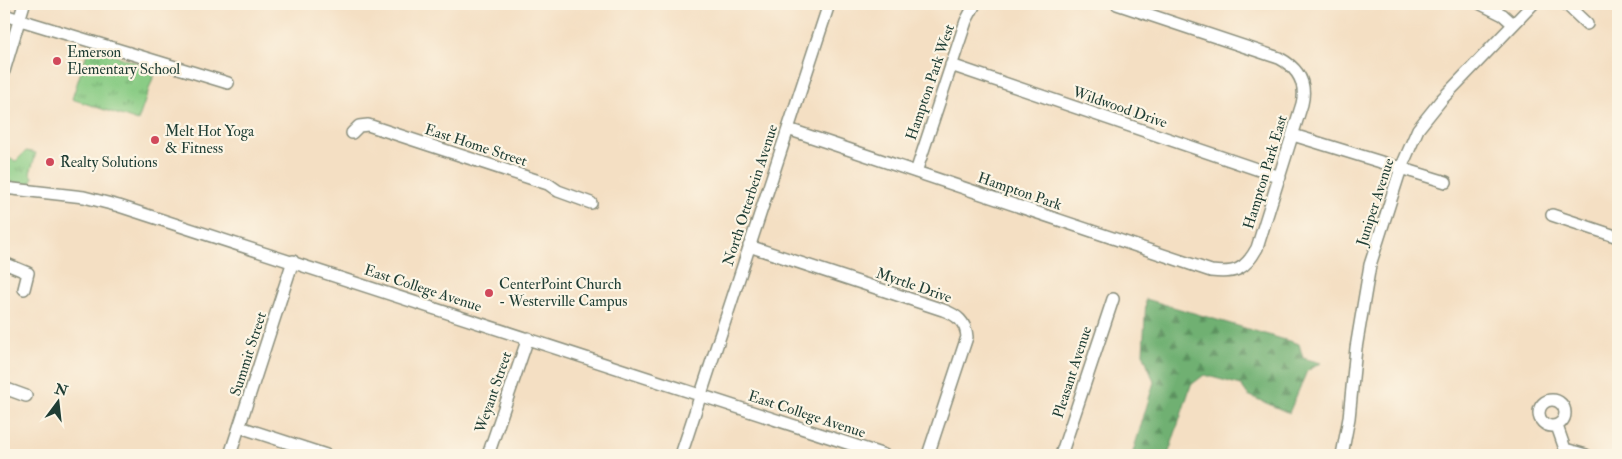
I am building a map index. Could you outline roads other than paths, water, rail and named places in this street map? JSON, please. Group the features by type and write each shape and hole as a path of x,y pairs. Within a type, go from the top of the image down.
{"street":[{"path":"4,71 24,4"},
{"name":"North Otterbein Avenue","path":"681,455 829,4"},
{"name":"Hampton Park West","path":"916,172 966,21 976,4"},
{"path":"1117,4 1150,15 1154,4"},
{"path":"1481,4 1503,14 1513,24"},
{"name":"Juniper Avenue","path":"1342,455 1349,418 1356,348 1370,266 1401,168 1418,129 1430,114 1533,4"},
{"path":"1566,4 1587,24"},
{"path":"4,15 228,83"},
{"name":"Hampton Park East","path":"1150,15 1279,58 1294,68 1302,82 1303,100 1258,248 1252,259 1242,267"},
{"name":"Wildwood Drive","path":"951,65 1280,177"},
{"name":"East Home Street","path":"352,133 359,126 368,125 548,184 558,191 592,203"},
{"name":"Hampton Park","path":"788,129 1211,271 1227,273 1242,267"},
{"path":"1293,135 1446,182"},
{"name":"East College Avenue","path":"4,188 94,199 528,338 884,455"},
{"path":"1552,215 1618,237"},
{"name":"Myrtle Drive","path":"749,246 952,313 964,324 967,337 928,455"},
{"name":"Summit Street","path":"230,455 293,262"},
{"path":"4,264 28,273 24,289"},
{"name":"Pleasant Avenue","path":"1061,455 1113,299"},
{"name":"Weyant Street","path":"488,455 528,338"},
{"path":"4,388 26,396"},
{"path":"1557,426 1562,452 1586,455"},
{"path":"240,427 326,455"}],"place":[{"name":"Emerson Elementary School","path":"57,61"},
{"name":"Melt Hot Yoga & Fitness","path":"155,140"},
{"name":"Realty Solutions","path":"50,162"},
{"name":"CenterPoint Church - Westerville Campus","path":"489,293"}]}
